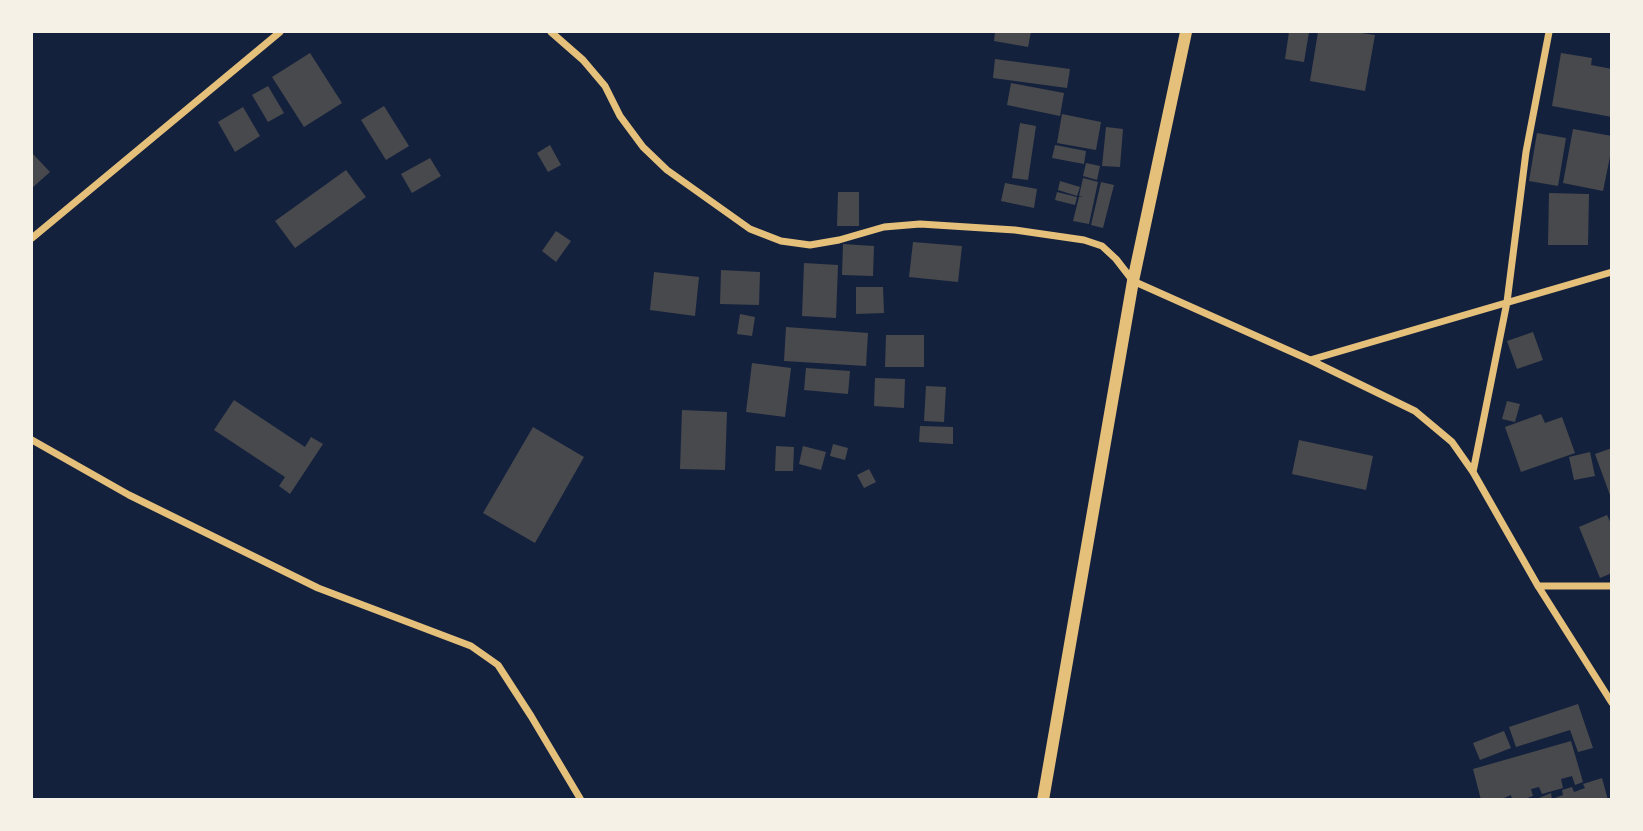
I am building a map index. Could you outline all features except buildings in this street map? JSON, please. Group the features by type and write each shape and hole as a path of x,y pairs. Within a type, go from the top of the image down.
{"street":[{"path":"32,238 280,32"},
{"path":"551,32 583,60 605,86 620,116 643,147 667,170 750,229 781,242 810,245 884,227 920,224 1015,230 1084,240 1102,246 1133,281 1310,360 1415,411 1452,442 1473,472 1538,586 1612,703"},
{"path":"1043,800 1133,281 1186,32"},
{"path":"1473,472 1507,302 1526,152 1549,32"},
{"path":"1310,360 1612,272"},
{"path":"32,440 129,495 318,588 471,646 498,665 580,800"},
{"path":"1538,586 1612,586"}]}
